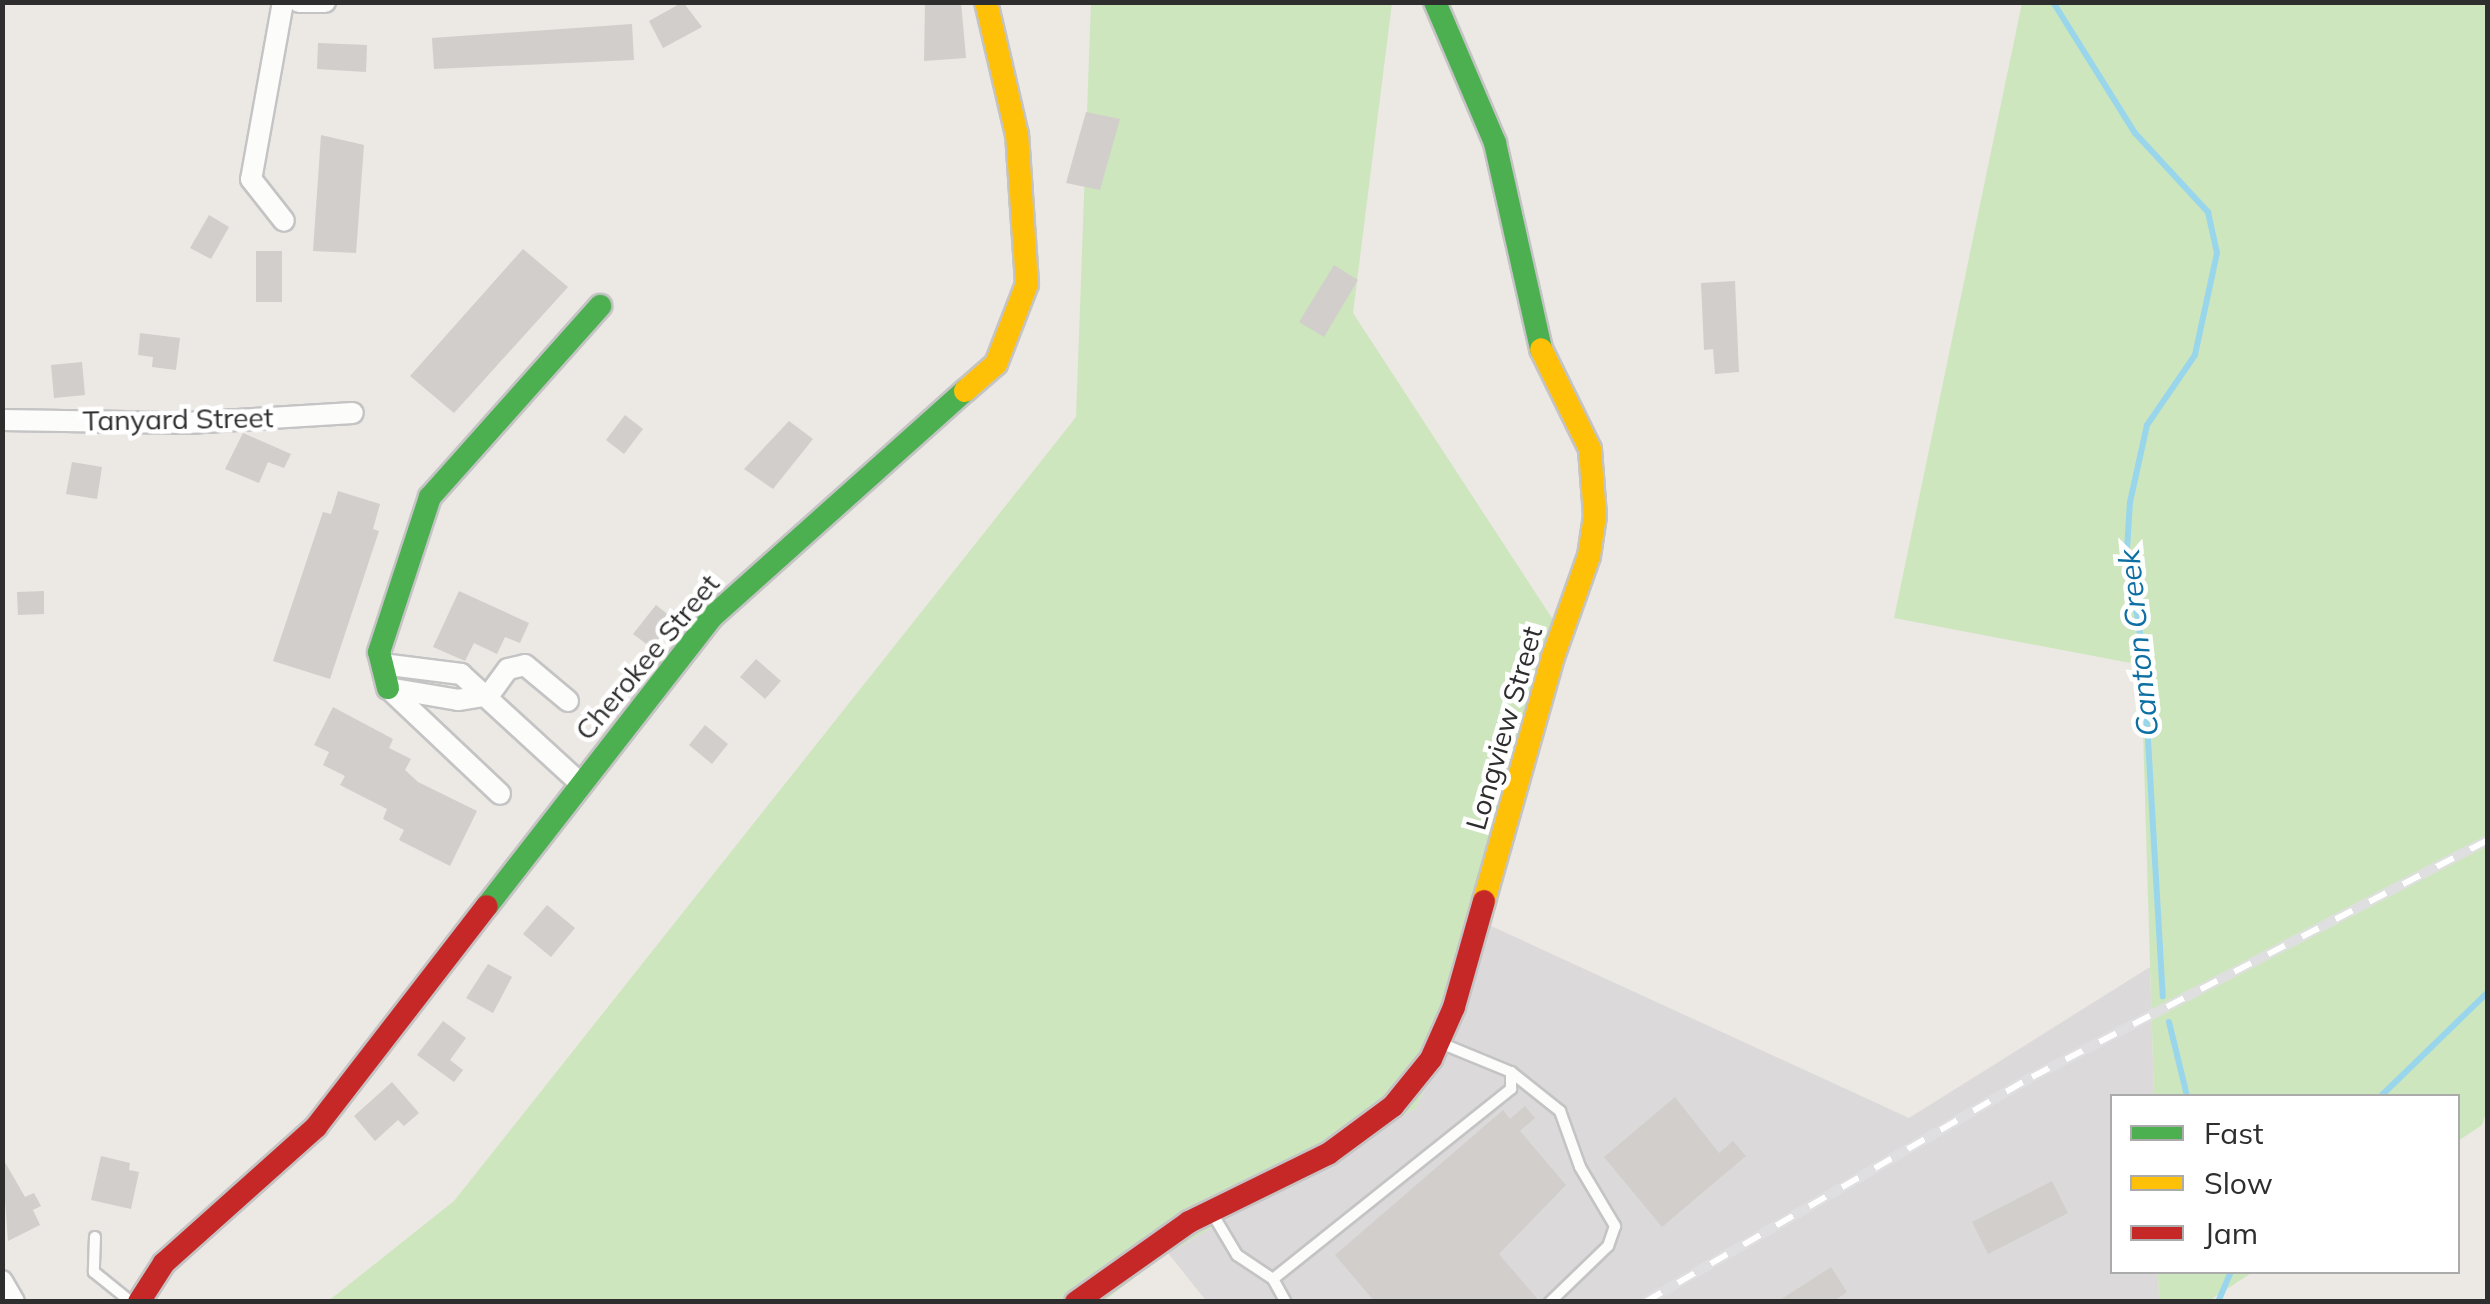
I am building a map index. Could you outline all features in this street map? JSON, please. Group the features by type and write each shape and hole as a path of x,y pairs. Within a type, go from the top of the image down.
{"street":[{"path":"284,2 251,179 284,221"},
{"path":"299,2 325,2"},
{"name":"Cherokee Street","path":"139,1302 164,1264 316,1127 714,616 996,364 1027,284 1027,219 1017,135 986,2"},
{"name":"Longview Street","path":"1076,1302 1211,1212 1287,1178 1357,1134 1393,1106 1440,1043 1589,556 1596,516 1590,449 1533,333 1495,142 1435,2"},
{"path":"500,794 388,688 379,652 434,489 600,306"},
{"name":"Tanyard Street","path":"2,420 188,423 353,412"},
{"path":"382,664 461,674 490,695 581,784"},
{"path":"388,688 458,700 490,695 508,668 524,666 568,701"},
{"path":"2,1282 14,1302"}],"lane":[{"path":"1440,1043 1511,1072 1560,1112 1586,1178 1615,1226 1608,1246 1550,1302"},
{"path":"1273,1279 1511,1089 1511,1072"},
{"path":"1211,1212 1237,1255 1273,1279 1286,1302"},
{"path":"94,1237 94,1272 130,1302"}],"shaded area":[{"path":"1491,926 1909,1118 2150,967 2154,1094 2110,1094 2110,1274 2158,1274 2159,1301 1207,1302 1168,1253 1416,1108"}],"green space":[{"path":"1091,3 1392,3 1353,313 1565,638 1491,927 1416,1108 1163,1256 1104,1301 327,1302 454,1201 1076,417"},
{"path":"2022,3 2487,3 2488,1106 2482,1125 2460,1140 2460,1094 2154,1094 2141,665 1894,618"},
{"path":"2158,1274 2250,1274 2207,1302 2159,1301"}],"building":[{"path":"683,2 702,27 663,48 649,21"},
{"path":"925,2 961,2 966,58 924,61"},
{"path":"632,24 634,60 434,69 432,38"},
{"path":"318,43 367,45 366,72 317,69"},
{"path":"1086,112 1120,119 1100,190 1066,183"},
{"path":"321,135 364,145 356,253 313,251"},
{"path":"209,215 229,227 211,259 190,248"},
{"path":"523,249 568,287 454,413 410,376"},
{"path":"256,251 282,251 282,302 256,302"},
{"path":"1334,265 1358,280 1324,337 1299,322"},
{"path":"1735,281 1739,372 1715,374 1713,349 1704,350 1701,283"},
{"path":"140,333 180,338 176,370 152,367 153,357 138,355"},
{"path":"82,362 85,395 54,398 51,365"},
{"path":"625,415 643,429 624,454 606,440"},
{"path":"789,421 813,439 773,489 744,469"},
{"path":"243,433 291,454 284,468 268,462 259,483 225,469"},
{"path":"72,462 102,467 97,499 66,494"},
{"path":"338,491 380,504 373,529 379,531 330,679 273,661 323,512 331,514"},
{"path":"44,591 44,614 18,615 17,592"},
{"path":"459,591 529,623 520,643 505,637 497,654 474,643 465,661 433,647"},
{"path":"656,605 675,620 653,649 633,634"},
{"path":"756,659 781,681 765,699 740,677"},
{"path":"333,707 393,739 389,748 411,759 405,770 418,782 477,811 450,866 399,840 404,830 383,819 387,809 340,785 345,776 323,765 329,752 314,745"},
{"path":"705,725 728,744 712,764 689,745"},
{"path":"547,905 575,928 551,957 523,934"},
{"path":"488,964 512,977 493,1013 466,998"},
{"path":"443,1021 466,1038 450,1060 463,1070 454,1082 417,1055"},
{"path":"392,1082 419,1113 404,1126 398,1120 375,1141 354,1116"},
{"path":"1675,1097 1719,1153 1733,1141 1746,1156 1662,1227 1604,1157"},
{"path":"1525,1106 1535,1118 1520,1131 1566,1185 1499,1254 1540,1302 1375,1302 1335,1255 1503,1110 1510,1119"},
{"path":"101,1156 130,1163 129,1170 139,1172 131,1209 91,1200"},
{"path":"2,1157 25,1197 34,1193 41,1206 33,1210 40,1225 8,1241"},
{"path":"2052,1181 2068,1213 1988,1254 1972,1222"},
{"path":"1831,1267 1847,1292 1833,1302 1777,1302"}],"waterway":[{"name":"Canton Creek","path":"2053,2 2135,133 2208,212 2217,253 2195,355 2147,425 2130,502 2127,550 2143,653 2163,996"},
{"path":"2383,1094 2488,992"},
{"name":"Canton Creek","path":"2169,1022 2187,1094"},
{"name":"Canton Creek","path":"2218,1302 2230,1274"}],"railway":[{"path":"1645,1302 2032,1077 2488,840"}],"traffic: fast":[{"path":"1435,2 1495,143 1541,349"},
{"path":"388,688 379,652 430,497 600,306"},
{"path":"487,906 713,616 965,391"}],"traffic: slow":[{"path":"965,391 996,364 1027,284 1017,135 986,2"},
{"path":"1484,901 1553,657 1589,556 1595,516 1590,449 1541,349"}],"traffic: jam":[{"path":"1076,1302 1189,1222 1328,1154 1393,1106 1431,1059 1454,1007 1484,901"},
{"path":"139,1302 164,1263 316,1127 487,906"}]}
